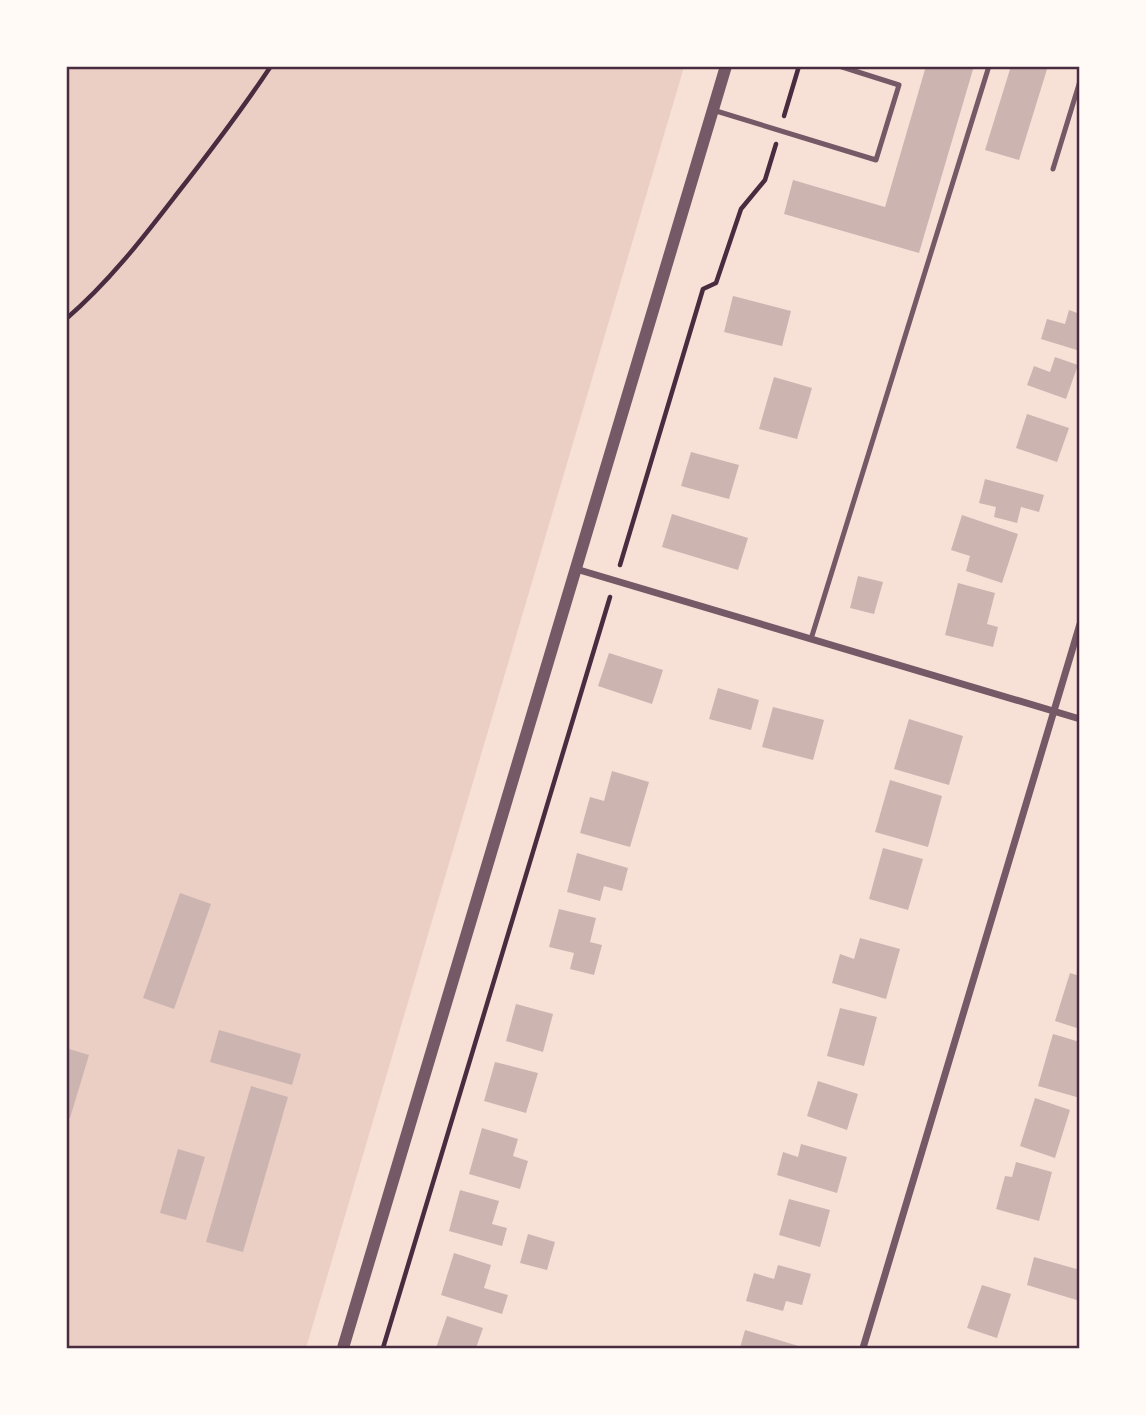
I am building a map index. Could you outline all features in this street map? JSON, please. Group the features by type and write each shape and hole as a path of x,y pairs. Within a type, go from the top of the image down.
{"street":[{"path":"343,1349 469,918 726,66"},
{"path":"576,569 1080,719"},
{"path":"863,1349 1080,624"}],"lane":[{"path":"811,639 989,66"},
{"path":"713,110 876,160 900,85 842,67"},
{"path":"1054,169 1080,81"}],"path":[{"path":"66,318 96,293 134,250 239,115 271,66"},
{"path":"383,1349 703,289 716,283 741,209 765,180 799,66"}],"shaded area":[{"path":"66,67 684,67 306,1348 67,1348"}],"building":[{"path":"926,66 974,66 919,253 784,214 793,180 885,207"},
{"path":"1011,66 1048,66 1019,160 985,150"},
{"path":"733,296 791,311 782,346 724,332"},
{"path":"1069,310 1080,314 1080,351 1041,339 1047,319 1065,324"},
{"path":"1055,357 1078,365 1066,399 1027,385 1034,366 1050,372"},
{"path":"774,377 812,388 797,439 759,429"},
{"path":"1027,414 1069,428 1057,462 1016,448"},
{"path":"691,452 739,465 729,499 681,486"},
{"path":"985,479 1044,495 1039,512 1021,507 1017,523 994,517 996,507 979,503"},
{"path":"672,514 748,538 738,570 662,547"},
{"path":"962,515 1018,534 1002,583 966,571 970,556 951,550"},
{"path":"858,576 883,582 874,614 850,608"},
{"path":"958,583 995,593 987,624 998,627 993,647 945,635"},
{"path":"609,653 663,670 652,704 598,686"},
{"path":"718,688 759,700 751,730 709,719"},
{"path":"773,707 824,720 813,760 762,747"},
{"path":"909,719 963,736 949,785 894,769"},
{"path":"612,771 649,782 630,847 580,833 590,797 604,801"},
{"path":"890,780 942,796 928,847 875,832"},
{"path":"883,848 923,859 908,910 869,899"},
{"path":"577,853 628,868 622,891 604,886 600,901 567,892"},
{"path":"180,893 211,904 174,1009 143,998"},
{"path":"559,909 596,918 590,942 602,945 594,975 570,969 574,953 549,947"},
{"path":"860,938 900,949 886,999 832,983 840,954 854,959"},
{"path":"1070,973 1080,976 1080,1029 1055,1021"},
{"path":"516,1004 553,1014 543,1052 506,1041"},
{"path":"840,1008 877,1017 864,1066 827,1056"},
{"path":"219,1030 301,1054 292,1085 210,1062"},
{"path":"1053,1034 1080,1042 1080,1098 1038,1086"},
{"path":"66,1048 89,1055 70,1118 66,1117"},
{"path":"495,1062 538,1073 526,1113 484,1101"},
{"path":"818,1081 858,1094 847,1130 807,1116"},
{"path":"251,1086 288,1097 243,1252 206,1242"},
{"path":"1035,1098 1070,1110 1055,1158 1020,1146"},
{"path":"482,1128 518,1139 513,1156 528,1161 520,1189 469,1174"},
{"path":"801,1144 847,1157 837,1193 777,1175 783,1152 798,1157"},
{"path":"178,1149 205,1157 186,1220 160,1213"},
{"path":"1016,1162 1052,1172 1039,1221 996,1209 1005,1176 1012,1177"},
{"path":"460,1190 499,1201 492,1224 507,1228 502,1246 449,1231"},
{"path":"789,1199 830,1210 820,1247 779,1235"},
{"path":"528,1234 555,1242 547,1270 520,1263"},
{"path":"454,1253 491,1265 484,1288 508,1295 502,1314 441,1295"},
{"path":"1034,1257 1080,1270 1080,1301 1027,1285"},
{"path":"778,1265 811,1274 802,1305 786,1301 783,1311 746,1301 754,1273 774,1279"},
{"path":"982,1285 1011,1294 997,1338 967,1328"},
{"path":"447,1316 483,1328 476,1348 436,1348"},
{"path":"745,1330 805,1348 740,1348"}]}
